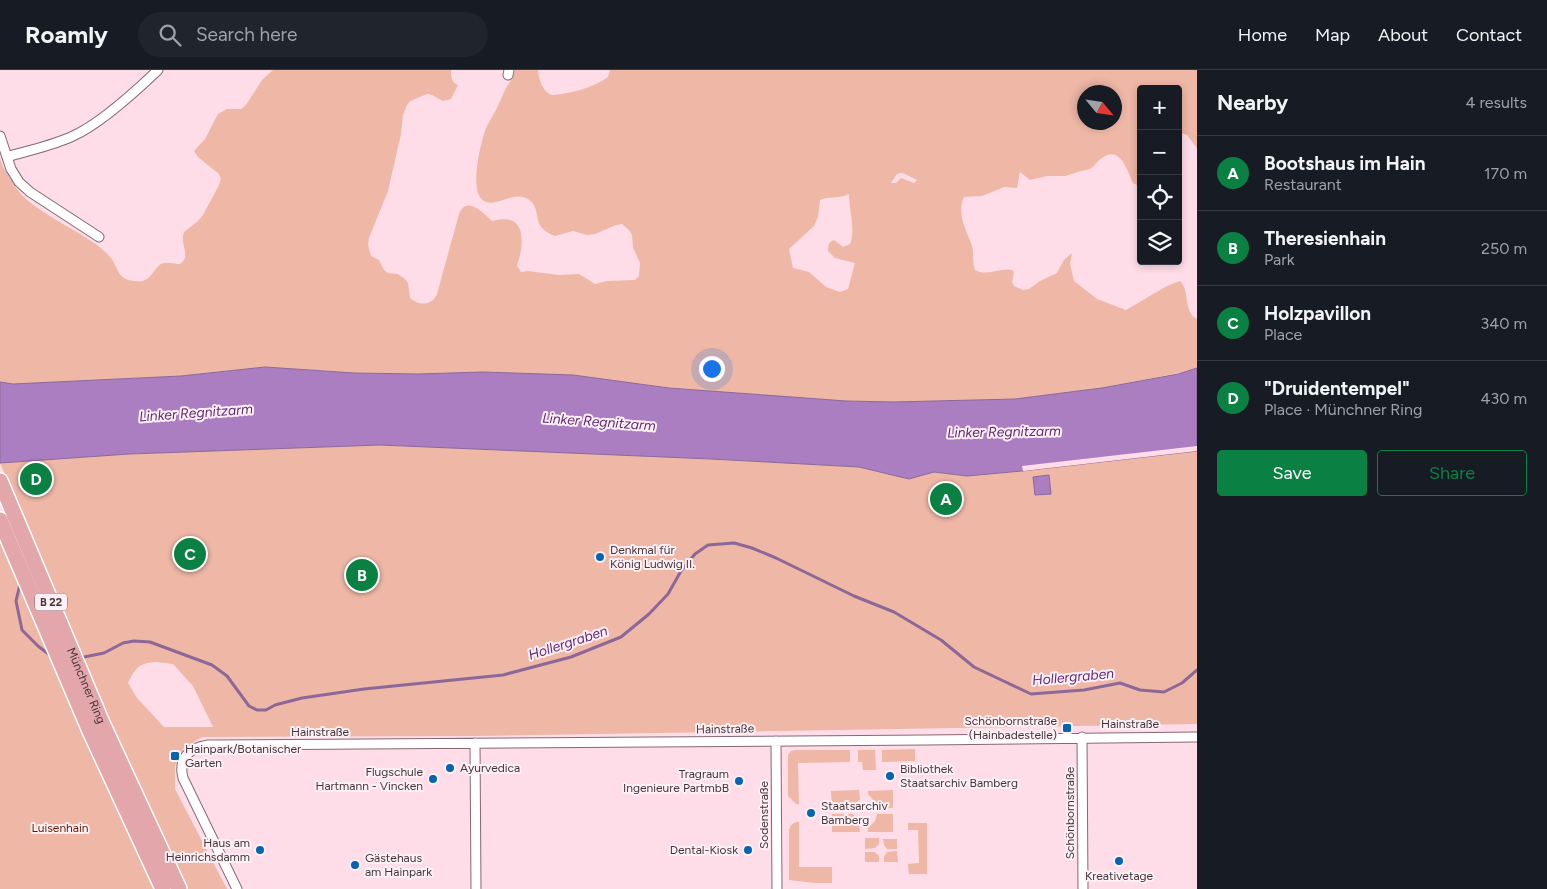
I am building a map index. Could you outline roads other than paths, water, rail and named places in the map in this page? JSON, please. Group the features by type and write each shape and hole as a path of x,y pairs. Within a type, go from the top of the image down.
{"main road":[{"name":"Münchner Ring","path":"0,480 96,727 163,889"},
{"name":"Münchner Ring","path":"0,520 96,727 179,889"}],"street":[{"path":"7,157 73,136 115,107 158,70"},
{"path":"0,136 11,169 19,182 99,237"},
{"name":"Hainstraße","path":"237,889 185,785 181,770 182,763 190,752 197,747 1197,736"},
{"name":"Schönbornstraße","path":"1082,737 1083,889"},
{"name":"Sodenstraße","path":"776,741 777,889"},
{"path":"475,743 476,889"}],"water":[{"name":"Linker Regnitzarm","path":"265,367 354,373 483,372 573,375 669,388 846,401 894,402 1015,399 1102,388 1178,374 1197,368 1197,451 967,476 934,472 909,479 859,467 380,445 129,454 0,463 0,382 13,384 181,376"},
{"path":"1049,475 1051,494 1035,495 1033,477"}],"waterway":[{"name":"Hollergraben","path":"79,658 104,653 123,643 134,641 150,642 212,665 227,676 249,706 257,710 266,710 275,705 302,698 364,689 503,675 571,657 621,637 649,614 668,594 681,571 695,554 708,545 734,543 776,558 854,596 894,612 941,640 974,667 1031,694 1084,690 1120,683 1140,690 1164,692 1182,683 1197,670"},
{"name":"Hollergraben","path":"20,584 16,601 22,630 51,656"}],"place":[{"name":"\"Druidentempel\"","path":"36,479"},
{"name":"Bootshaus im Hain","path":"946,499"},
{"name":"Holzpavillon","path":"190,554"},
{"name":"Denkmal für König Ludwig II.","path":"600,557"},
{"name":"Theresienhain","path":"362,575"},
{"name":"Schönbornstraße (Hainbadestelle)","path":"1067,728"},
{"name":"Hainpark/Botanischer Garten","path":"175,756"},
{"name":"Ayurvedica","path":"450,768"},
{"name":"Bibliothek Staatsarchiv Bamberg","path":"890,776"},
{"name":"Flugschule Hartmann - Vincken","path":"433,779"},
{"name":"Tragraum Ingenieure PartmbB","path":"739,781"},
{"name":"Staatsarchiv Bamberg","path":"811,813"},
{"name":"Haus am Heinrichsdamm","path":"260,850"},
{"name":"Dental-Kiosk","path":"748,850"},
{"name":"Kreativetage","path":"1119,861"},
{"name":"Gästehaus am Hainpark","path":"355,865"}],"park label":[{"name":"Luisenhain","path":"60,828"}]}
